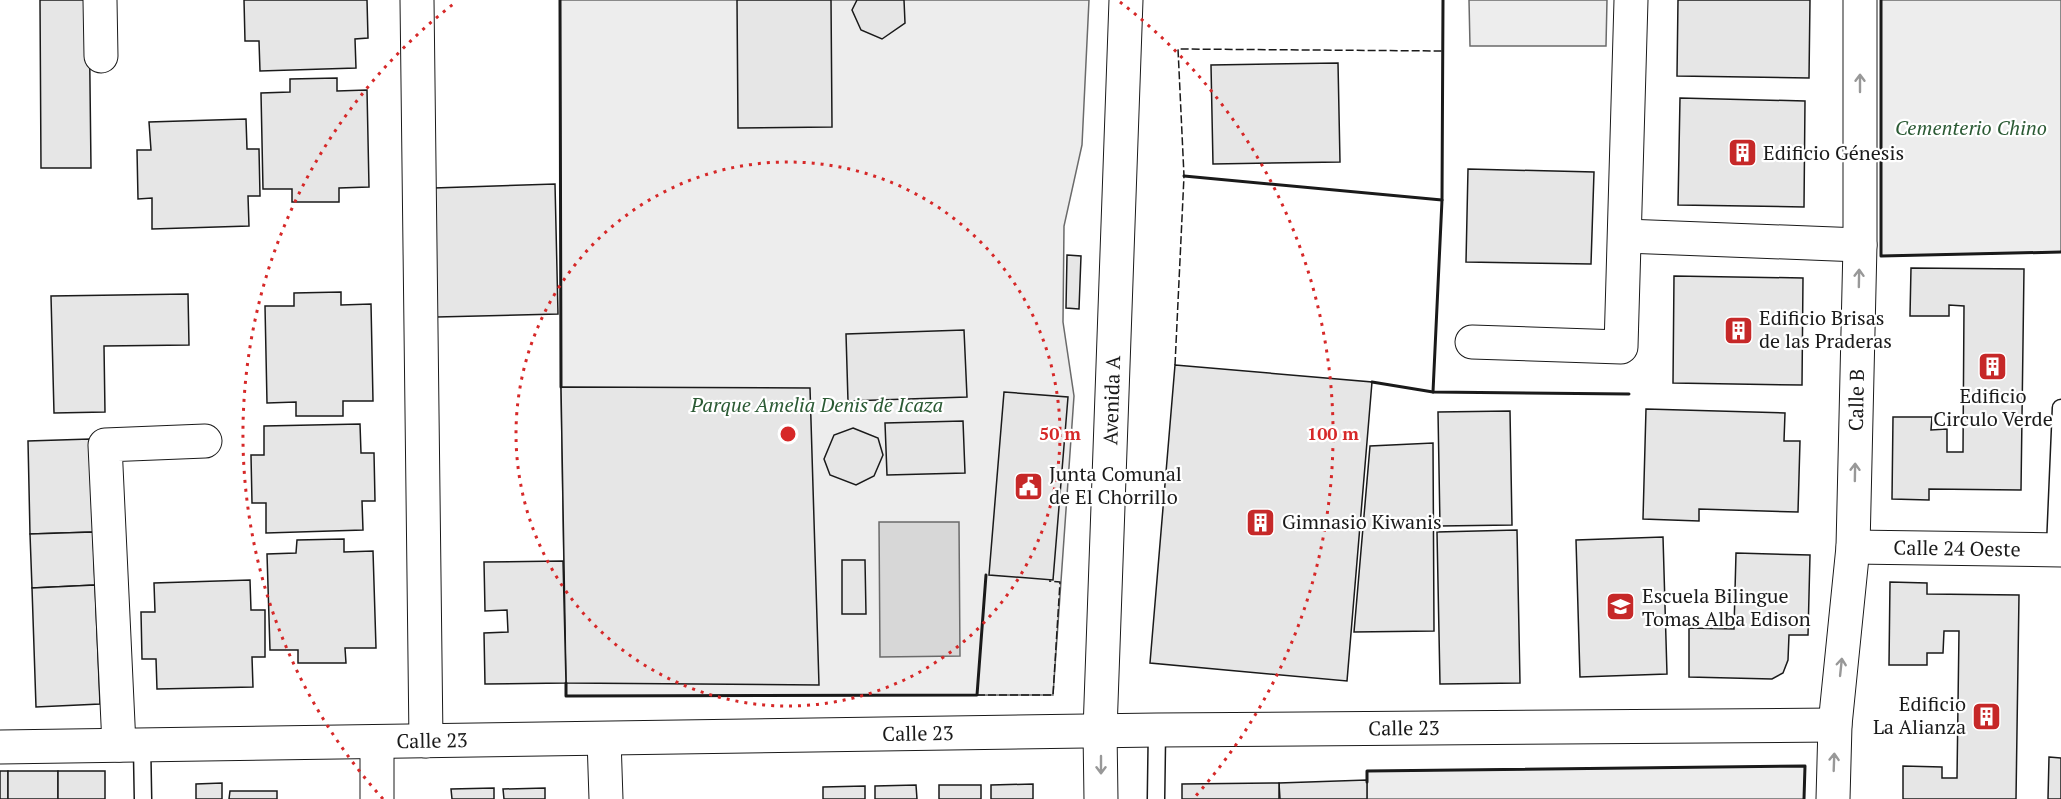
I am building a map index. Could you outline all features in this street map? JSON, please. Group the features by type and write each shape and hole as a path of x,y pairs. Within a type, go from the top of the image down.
{"street":[{"path":"100,0 100,56"},
{"path":"417,0 426,741"},
{"name":"Avenida A","path":"1101,799 1100,731 1126,0"},
{"path":"1472,342 1621,347 1631,0"},
{"name":"Calle B","path":"1833,799 1835,725 1853,547 1860,245 1860,0"},
{"path":"1625,236 1860,245"},
{"path":"131,745 105,445 205,441"},
{"name":"Calle 24 Oeste","path":"1853,547 2058,550"},
{"name":"Calle 23","path":"0,747 1157,730 1835,725"},
{"path":"604,739 606,799"},
{"path":"377,742 377,799"}],"lane":[{"path":"2058,550 2061,408"},
{"path":"1156,799 1157,730"},
{"path":"131,745 143,799"}],"green space":[{"name":"Parque Amelia Denis de Icaza","path":"560,0 1089,0 1082,145 1064,226 1063,322 1074,396 1053,695 566,696 561,387"},
{"path":"1469,0 1607,0 1606,46 1470,46"},
{"name":"Cementerio Chino","path":"1881,0 2061,0 2061,252 1881,256"},
{"path":"1805,766 1804,799 1367,799 1367,771"}],"shaded area":[{"path":"879,522 959,522 960,656 880,657"}],"building":[{"path":"40,0 89,0 91,168 41,168"},
{"path":"244,0 367,0 368,38 355,39 356,68 260,71 259,41 245,41"},
{"path":"737,0 831,0 832,127 738,128"},
{"path":"857,0 904,0 905,23 882,39 861,30 852,10"},
{"path":"1678,0 1810,0 1809,78 1677,76"},
{"path":"1338,63 1340,162 1213,164 1211,65"},
{"path":"337,78 337,91 367,90 369,187 339,188 339,202 292,202 292,189 263,189 261,93 290,92 290,79"},
{"name":"Edificio Génesis","path":"1680,98 1805,101 1804,207 1678,205"},
{"path":"246,119 247,149 259,149 260,196 248,196 249,226 152,229 152,198 138,199 137,150 151,150 149,122"},
{"path":"1468,169 1594,172 1591,264 1466,262"},
{"path":"555,184 558,314 437,317 434,188"},
{"path":"1067,255 1081,256 1079,309 1066,308"},
{"name":"Edificio Circulo Verde","path":"1911,268 2024,269 2021,490 1929,489 1929,500 1892,499 1893,417 1932,417 1931,430 1947,429 1947,452 1963,452 1964,306 1949,305 1949,316 1910,316"},
{"name":"Edificio Brisas de las Praderas","path":"1674,276 1803,278 1802,385 1673,383"},
{"path":"341,292 341,305 371,304 373,401 343,401 343,416 296,416 296,402 267,403 265,306 294,306 294,293"},
{"path":"188,294 189,345 104,346 105,412 54,413 51,296"},
{"path":"964,330 967,397 848,401 846,334"},
{"name":"Gimnasio Kiwanis","path":"1175,365 1372,382 1347,681 1150,663"},
{"path":"561,387 810,388 819,685 566,683"},
{"name":"Junta Comunal de El Chorrillo","path":"1004,392 1068,397 1053,580 989,575"},
{"path":"1646,409 1785,413 1784,441 1800,441 1798,512 1699,509 1699,521 1643,519"},
{"path":"1510,411 1512,525 1440,526 1438,412"},
{"path":"963,421 965,473 887,475 885,423"},
{"path":"360,424 361,453 374,453 375,501 362,501 363,530 266,533 266,503 252,503 251,455 264,455 264,426"},
{"path":"853,428 878,438 883,455 874,476 856,485 830,475 824,459 834,435"},
{"path":"90,439 93,532 30,534 28,441"},
{"path":"1433,443 1434,631 1354,632 1370,446"},
{"path":"1517,530 1520,683 1440,684 1437,532"},
{"path":"93,532 95,585 32,588 30,534"},
{"name":"Escuela Bilingue Tomas Alba Edison","path":"1663,537 1667,674 1580,677 1576,540"},
{"path":"344,539 344,552 373,551 376,648 345,648 346,663 298,663 298,650 270,650 267,554 296,553 297,540"},
{"path":"1736,553 1810,555 1808,635 1789,635 1788,660 1783,673 1772,679 1689,677 1689,628 1734,629"},
{"path":"842,560 865,560 866,614 842,614"},
{"path":"563,561 566,683 485,684 484,633 508,632 507,610 485,611 484,562"},
{"path":"250,580 251,610 265,610 265,657 252,657 253,687 157,689 156,659 142,659 141,612 155,612 154,583"},
{"name":"Edificio La Alianza","path":"1890,582 1927,583 1927,594 2019,595 2016,799 1903,799 1903,766 1942,767 1942,778 1957,778 1959,631 1944,631 1943,653 1927,653 1927,665 1889,665"},
{"path":"95,585 100,704 36,707 32,588"},
{"path":"2049,757 2061,758 2061,799 2048,799"},
{"path":"0,771 8,771 8,799 0,799"},
{"path":"8,771 58,771 58,799 8,799"},
{"path":"58,771 105,771 105,799 58,799"},
{"path":"1367,780 1367,799 1280,799 1279,783"},
{"path":"222,783 222,799 196,799 196,784"},
{"path":"1279,783 1279,799 1182,799 1182,784"},
{"path":"1033,784 1033,799 991,799 991,785"},
{"path":"916,785 917,799 875,799 875,786"},
{"path":"939,785 981,785 981,799 939,799"},
{"path":"865,786 865,799 823,799 823,787"},
{"path":"494,788 494,799 452,799 451,789"},
{"path":"545,788 545,799 504,799 503,789"},
{"path":"230,791 277,791 277,799 229,799"}],"fence":[{"path":"1175,365 1184,176 1178,49 1444,51"},
{"path":"977,695 1053,695 1060,582 1049,581"}],"wall":[{"path":"560,0 561,387"},
{"path":"1443,0 1442,200 1433,392 1629,394"},
{"path":"1881,0 1881,256 2061,252"},
{"path":"1184,176 1442,200"},
{"path":"1372,382 1433,392"},
{"path":"566,683 566,696 977,695 986,575"},
{"path":"1367,782 1367,771 1805,766 1804,799"}],"place":[{"name":"Edificio Génesis","path":"1742,153"},
{"name":"Edificio Brisas de las Praderas","path":"1738,330"},
{"name":"Edificio Circulo Verde","path":"1993,366"},
{"name":"Junta Comunal de El Chorrillo","path":"1028,486"},
{"name":"Gimnasio Kiwanis","path":"1261,522"},
{"name":"Escuela Bilingue Tomas Alba Edison","path":"1621,607"},
{"name":"Edificio La Alianza","path":"1987,716"}]}
